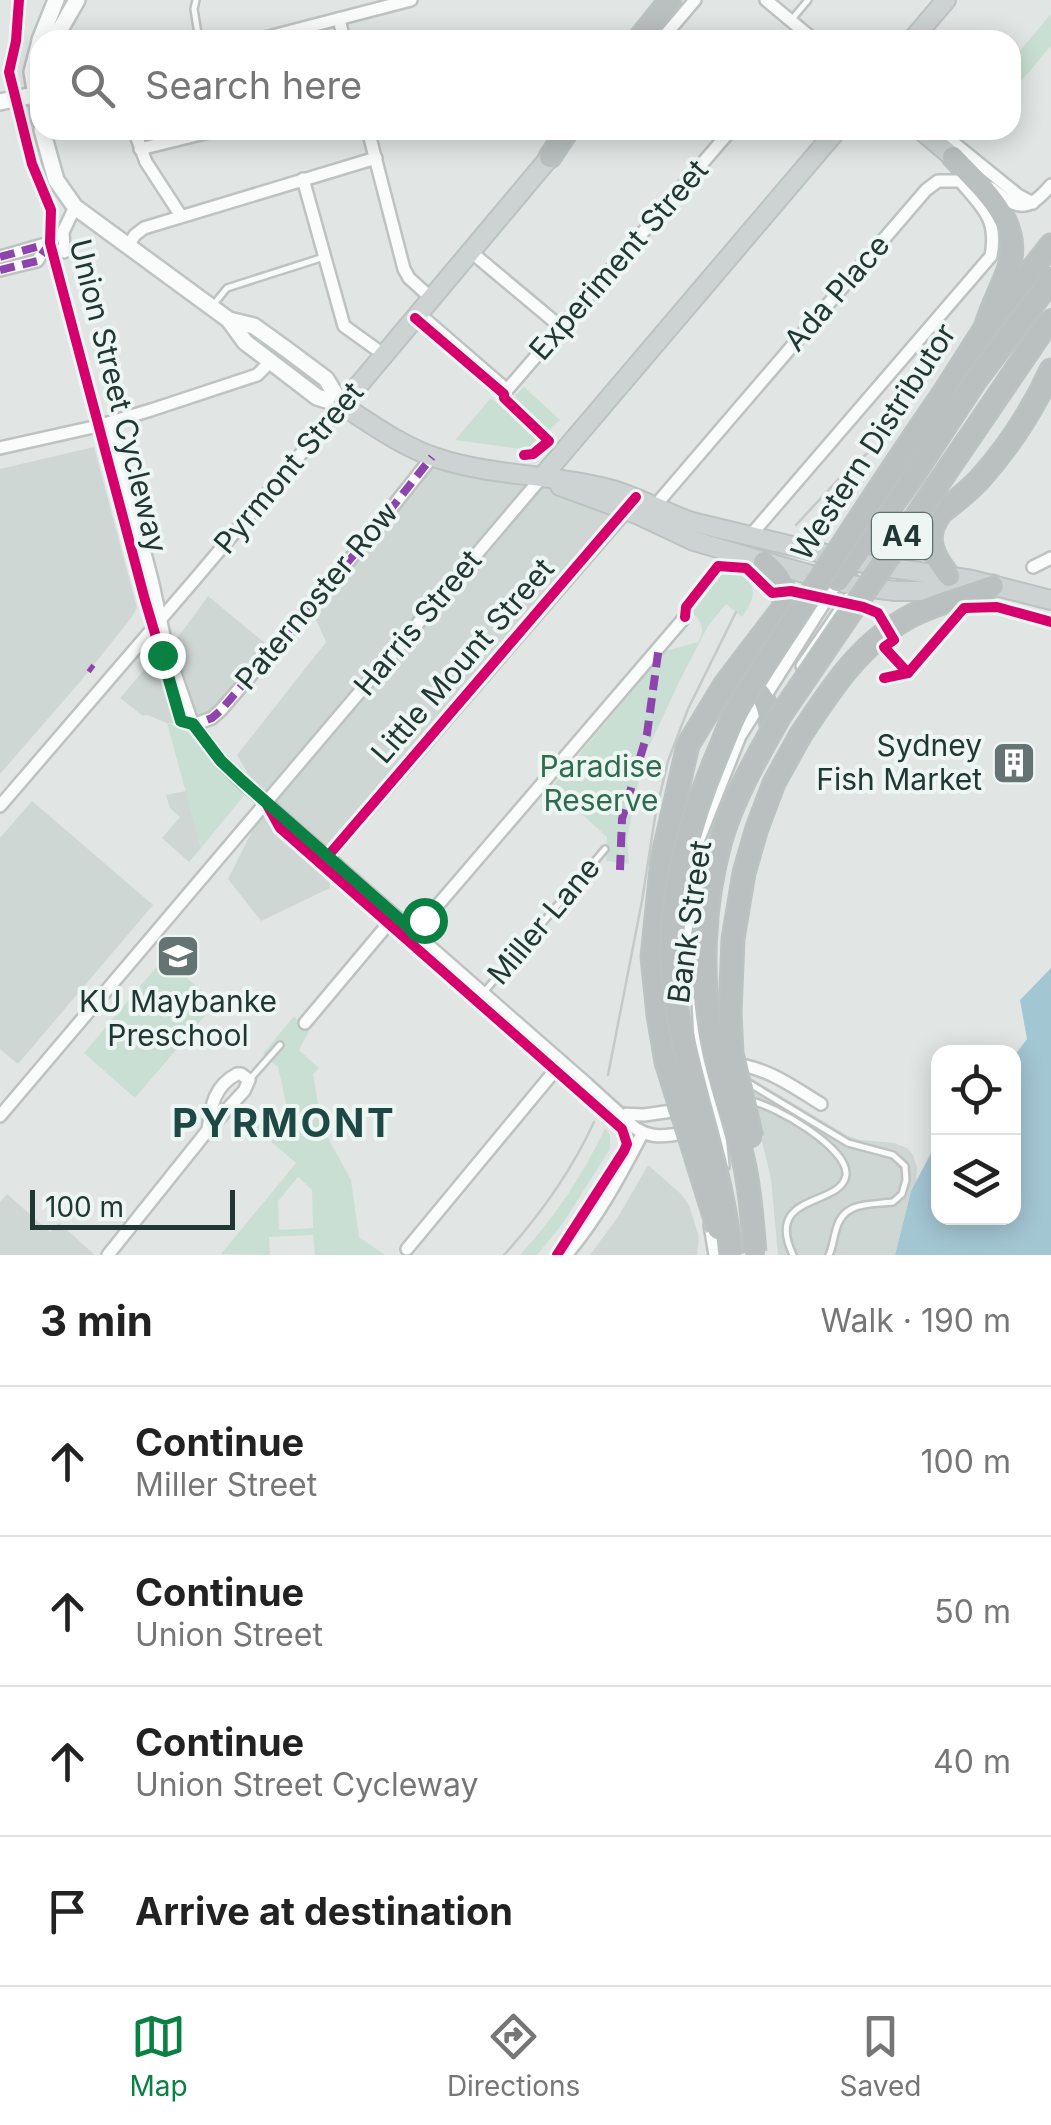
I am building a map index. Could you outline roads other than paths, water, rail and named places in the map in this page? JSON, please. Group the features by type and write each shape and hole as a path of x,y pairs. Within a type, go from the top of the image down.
{"highway":[{"path":"657,30 670,0"},
{"path":"550,157 561,140"},
{"path":"953,157 1001,210 1012,249 1010,266 985,328"},
{"name":"Western Distributor","path":"728,1255 724,1201 684,1053 672,962 674,907 685,849 703,789 735,713 876,492 985,328 1051,245"},
{"path":"848,583 976,380 1051,277"},
{"name":"A4","path":"755,1255 742,1154 712,1044 707,1004 708,915 722,838 757,756 780,716 1051,318"},
{"path":"863,563 943,510 978,480 1014,435 1051,370"},
{"path":"943,510 930,533 932,551 949,576"},
{"path":"728,1255 666,1062 652,957 662,859 688,745 725,684 785,600 783,583 764,562"},
{"path":"774,706 842,672 870,644 914,614 992,586"},
{"path":"725,684 737,682 774,706"},
{"path":"768,1255 754,1144 732,1053 730,1013 733,938 744,874 756,828 774,784 774,706"}],"main road":[{"path":"920,30 946,0"},
{"name":"Harris Street","path":"542,477 828,140"},
{"path":"933,140 953,157"},
{"name":"Pyrmont Street","path":"342,405 550,157"},
{"path":"342,405 432,457 581,482 631,504 694,541 764,562 848,583 917,592 992,586"},
{"path":"631,504 863,563 949,576 1051,600"}],"street":[{"path":"9,72 19,0"},
{"path":"44,30 56,0"},
{"path":"296,30 411,0"},
{"path":"657,30 695,0"},
{"path":"766,0 801,30"},
{"path":"60,30 73,7"},
{"path":"338,19 341,30"},
{"path":"0,102 30,93"},
{"path":"45,140 56,180 74,207 229,320 245,342 317,397 342,405"},
{"path":"137,140 180,216"},
{"path":"140,150 179,140"},
{"path":"371,140 404,268 431,298"},
{"name":"Pyrmont Street","path":"550,157 568,140"},
{"name":"Experiment Street","path":"418,314 507,390 722,140"},
{"path":"950,140 1018,195 1034,203"},
{"path":"953,157 1008,202 1022,206 1034,203 1051,185"},
{"path":"127,247 144,228 376,158"},
{"path":"303,179 344,326 384,354"},
{"name":"Ada Place","path":"654,507 914,204 938,181 960,181 988,214 995,235 991,256 750,536"},
{"path":"0,270 37,260 59,245 74,207"},
{"path":"0,256 59,245"},
{"path":"470,251 562,328"},
{"path":"229,320 254,326 326,379 342,405"},
{"path":"0,448 111,422 257,375 271,361"},
{"name":"Pyrmont Street","path":"0,806 342,405"},
{"path":"111,422 167,650 193,724 221,761 642,1134 666,1136 718,1126"},
{"name":"Paternoster Row","path":"193,724 217,714 432,457"},
{"name":"Harris Street","path":"0,1116 542,477"},
{"name":"Little Mount Street","path":"328,858 631,504"},
{"path":"1032,567 1051,558"},
{"name":"Bank Street","path":"712,1234 724,1172 703,1063 697,990 701,899 722,818 774,706 848,583"},
{"name":"Bank Street","path":"714,1255 696,1130 678,1062 675,1026 697,844 740,736 774,706 848,583"},
{"path":"414,932 686,617"},
{"path":"305,1023 394,916"},
{"path":"406,1249 562,1062"},
{"path":"678,1062 746,1065 821,1104"},
{"path":"108,1255 244,1091 250,1080 242,1074 224,1081 214,1096 208,1130"},
{"path":"620,1114 644,1115 712,1103"},
{"path":"566,1255 607,1197 642,1134"}],"lane":[{"path":"196,0 197,30"},
{"path":"791,21 808,0"},
{"path":"212,307 227,288 324,257"},
{"name":"Miller Lane","path":"483,993 606,849"},
{"path":"250,1080 280,1046"},
{"path":"723,1064 752,1086 848,1142 893,1156 904,1166 902,1194 892,1202 871,1202 849,1210 840,1218 828,1255"},
{"path":"712,1103 746,1100 776,1110 828,1143 843,1160 846,1176 840,1186 797,1210 787,1224 793,1255"}],"water":[{"path":"1051,968 1051,1255 895,1255 911,1191 931,1153 931,1225 1021,1225 1021,1047 1027,1039 1020,1000"}],"tram line":[{"path":"796,525 846,471 898,428"},
{"path":"608,1075 668,761 688,709 736,612"},
{"path":"504,1255 554,1192 594,1122"}],"place":[{"name":"Sydney Fish Market","path":"1014,763"},
{"name":"KU Maybanke Preschool","path":"178,956"}],"district":[{"name":"PYRMONT","path":"284,1123"}],"park label":[{"name":"Paradise Reserve","path":"601,784"}]}
